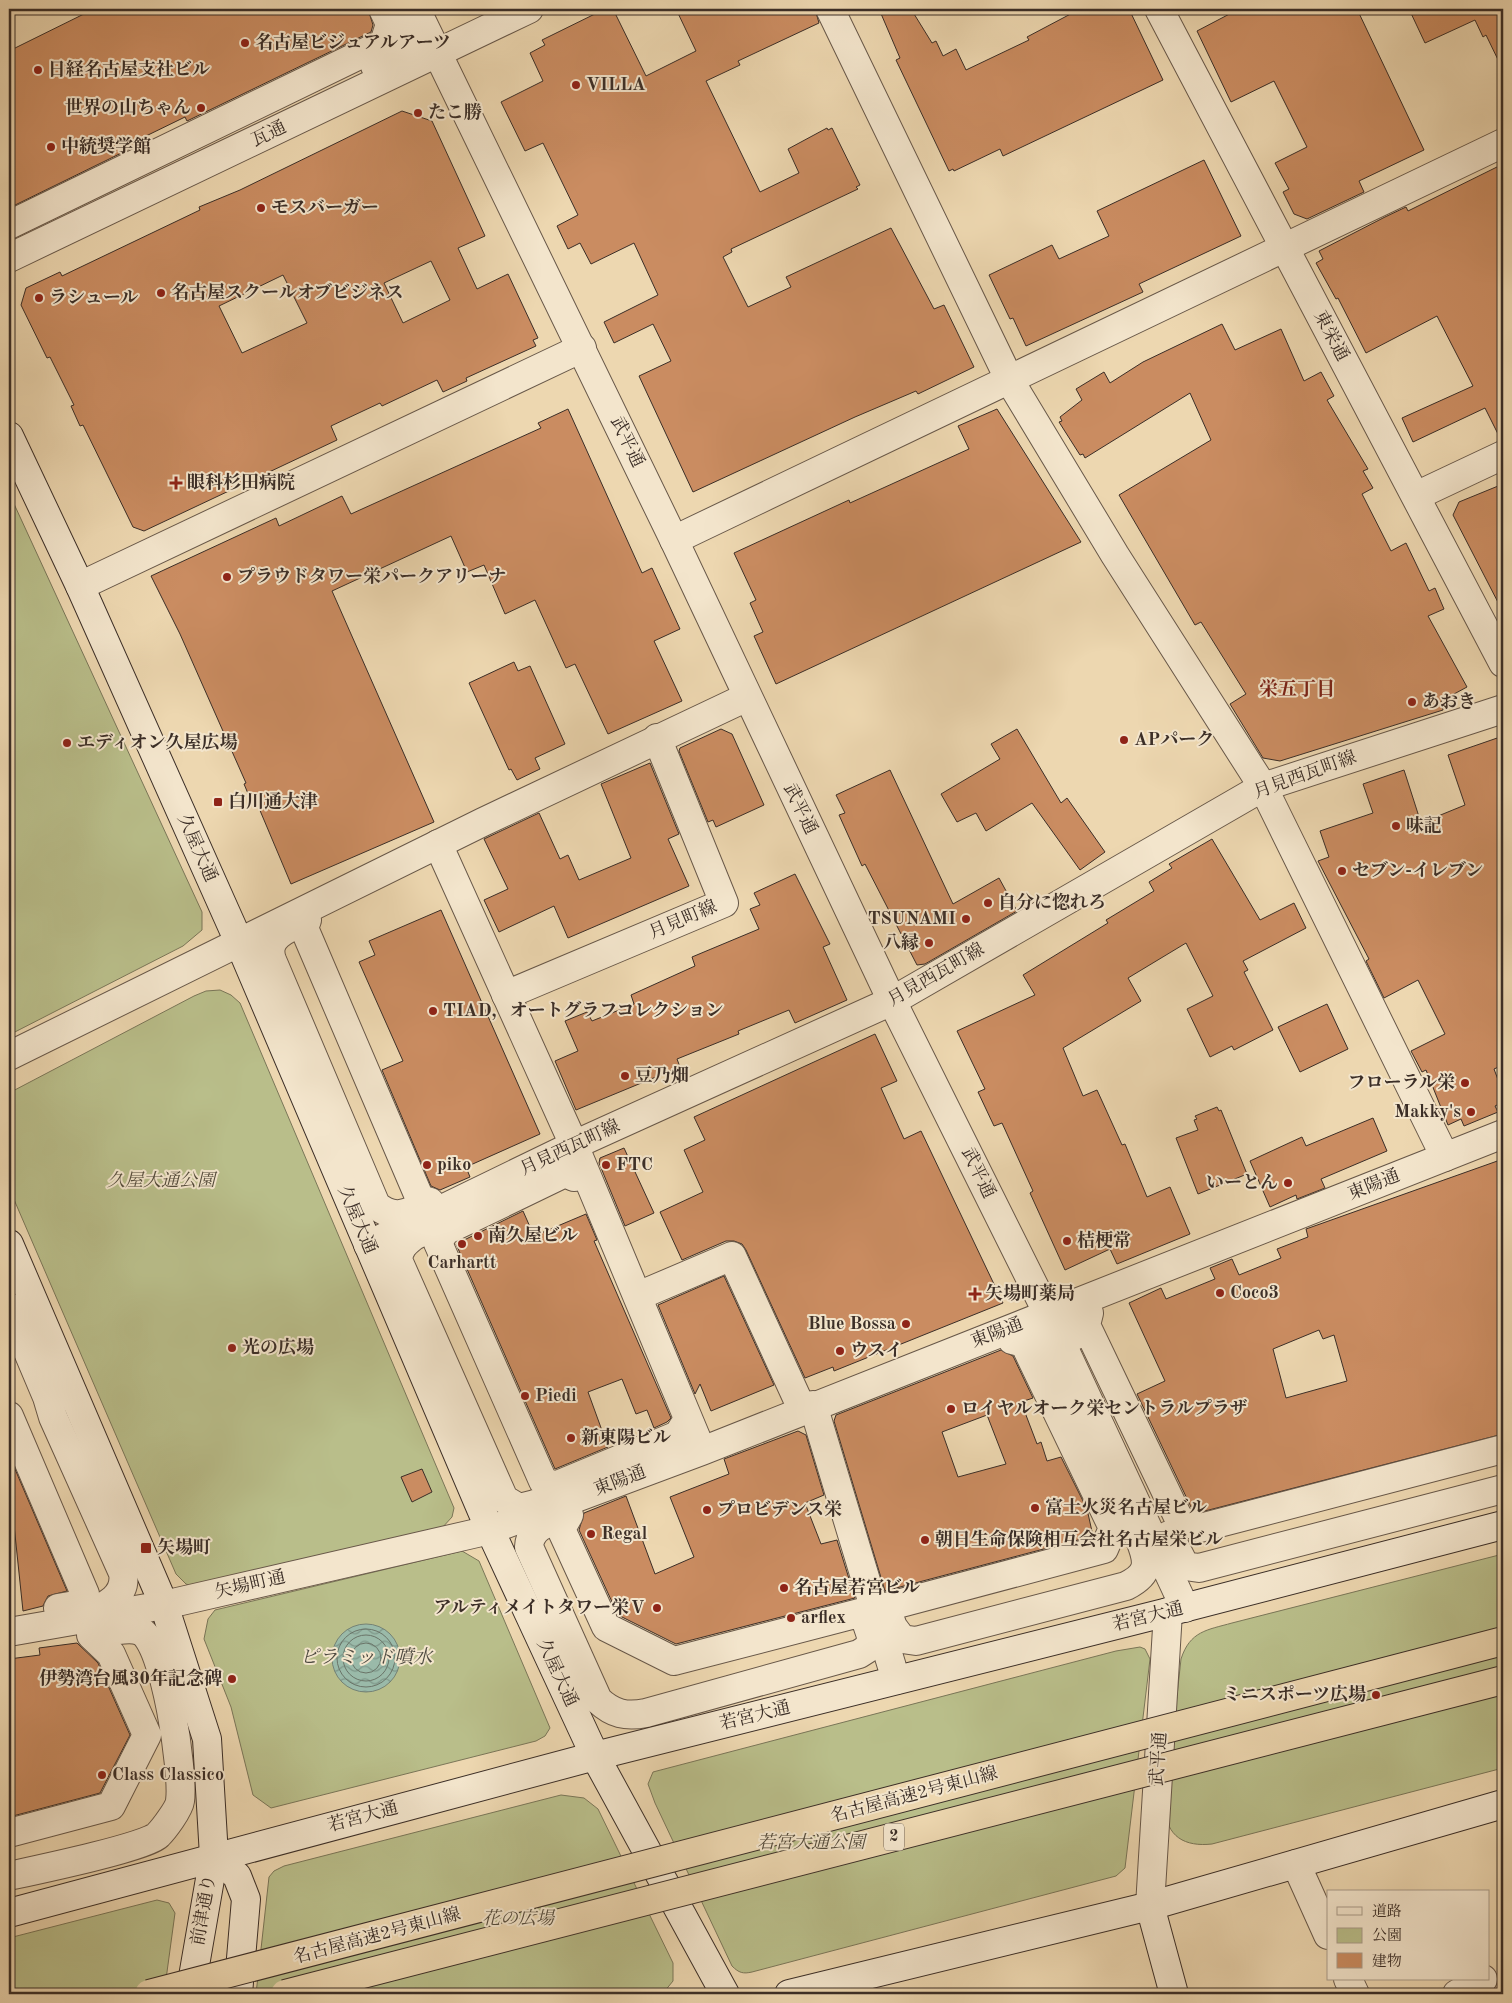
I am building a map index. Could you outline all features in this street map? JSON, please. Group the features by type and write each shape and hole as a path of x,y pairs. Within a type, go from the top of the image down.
{"highway":[{"name":"名古屋高速2号東山線","path":"150,1994 1503,1641"},
{"name":"名古屋高速2号東山線","path":"285,1994 1503,1680"}],"street":[{"path":"9,225 384,43 390,24 383,9"},
{"path":"9,242 395,56 403,51 410,39 410,32 400,9"},
{"name":"武平通","path":"416,9 582,348 892,1001 1048,1314 1177,1610 1150,1906 1174,1994"},
{"name":"瓦通","path":"9,258 529,9"},
{"path":"830,9 1010,380 1115,555 1263,787 1445,1157"},
{"name":"東栄通","path":"1163,10 1285,248 1503,663"},
{"path":"674,540 1503,143"},
{"path":"80,586 582,348"},
{"name":"久屋大通","path":"9,436 80,586 239,942 490,1530 596,1756 725,1994"},
{"path":"1416,496 1503,456"},
{"path":"9,1056 438,844 747,697"},
{"name":"月見西瓦町線","path":"368,1244 574,1145 892,1001 1263,787 1503,709"},
{"name":"月見町線","path":"506,995 724,903 658,738"},
{"path":"438,844 574,1145 702,1450"},
{"path":"307,920 304,928 420,1199 430,1202 406,1214 391,1215 376,1205 272,960 269,949 271,942 277,936 307,920"},
{"name":"東陽通","path":"490,1530 702,1450 1503,1134"},
{"path":"556,1167 570,1169 574,1177 565,1173 445,1231 438,1243 542,1481 554,1486 678,1435 683,1427 684,1441 679,1446 526,1507 519,1508 504,1500 398,1260 398,1253 402,1245 414,1236 556,1167"},
{"path":"9,1244 164,1605 207,1739 214,1856"},
{"path":"638,1296 732,1256 807,1407 896,1680"},
{"path":"9,1307 47,1397 53,1417 120,1564 124,1580 119,1592 101,1608 9,1624"},
{"path":"1503,1449 1200,1528 1179,1519 1086,1325 1089,1313 1079,1317 1072,1327 1074,1336 1185,1566 1199,1568 1503,1489"},
{"path":"1029,1334 1035,1334 1041,1339 1140,1540 1146,1560 1142,1576 1126,1586 916,1641 902,1639 892,1627 886,1607 1104,1549 1113,1528 1024,1344 1012,1340 1029,1334"},
{"path":"9,1416 85,1594 81,1604 9,1616"},
{"path":"569,1515 561,1529 606,1627 674,1661 863,1612 871,1636 870,1646 860,1654 646,1713 625,1716 617,1713 598,1700 529,1547 531,1534 535,1529 569,1515"},
{"name":"若宮大通","path":"9,1913 214,1856 596,1756 1177,1610 1503,1525"},
{"name":"矢場町通","path":"9,1632 164,1605 490,1530"},
{"path":"9,1833 111,1806 146,1735 111,1654 91,1635 130,1630 143,1633 149,1638 162,1674 176,1732 180,1802 171,1820 150,1841 9,1876"},
{"path":"789,1994 1150,1906 1503,1804"},
{"name":"前津通り","path":"190,1994 214,1856"},
{"name":"前津通り","path":"214,1856 237,1876 246,1899 238,1994"},
{"path":"1296,1864 1327,1933"},
{"path":"1490,1975 1503,1968"},
{"path":"1348,1980 1355,1994"},
{"path":"1456,1994 1481,1980"}],"green space":[{"name":"エディオン久屋広場","path":"9,493 202,912 202,930 183,946 9,1035"},
{"name":"久屋大通公園","path":"220,990 231,995 240,1003 454,1508 452,1517 441,1529 193,1587 186,1584 176,1574 9,1188 9,1093 194,996 206,991"},
{"path":"462,1551 479,1561 550,1728 545,1736 536,1741 271,1808 253,1795 231,1707 204,1639 208,1619 215,1610"},
{"path":"1503,1554 1503,1768 1212,1844 1193,1844 1186,1842 1173,1833 1166,1817 1165,1807 1181,1659 1194,1637 1223,1625"},
{"name":"若宮大通公園","path":"1140,1647 1145,1649 1150,1659 1125,1868 1116,1876 752,1972 741,1972 732,1966 655,1803 648,1784 653,1772 1116,1651"},
{"name":"花の広場","path":"561,1795 584,1798 598,1809 673,1963 673,1981 664,1992 656,1994 256,1994 269,1877 274,1871 284,1866"},
{"path":"157,1900 169,1903 175,1913 164,1994 9,1994 9,1938"}],"water":[{"name":"ピラミッド噴水","path":"366,1624 379,1627 390,1634 397,1645 400,1658 397,1671 390,1682 379,1689 366,1692 353,1689 342,1682 335,1671 332,1658 335,1645 342,1634 353,1627"}],"building":[{"path":"94,9 368,9 373,25 371,32 187,121 185,117 146,136 148,140 9,208 9,51"},
{"path":"605,9 613,9 646,76 696,51 676,9 815,9 819,23 738,61 740,65 706,81 760,192 799,173 788,149 827,128 828,130 832,128 860,185 856,187 858,189 731,249 732,252 723,257 748,307 791,287 786,277 891,228 934,309 944,305 974,367 918,394 916,391 855,417 693,492 639,376 671,361 653,324 614,343 604,322 658,295 634,243 591,264 580,243 568,249 557,226 578,215 543,143 525,151 501,102 543,81 530,53 545,45 542,40"},
{"path":"879,9 911,9 932,43 936,41 943,56 956,49 966,70 1029,40 1027,37 1080,9 1129,9 1163,80 1003,156 1000,149 954,171 953,169 949,171 896,60 900,58"},
{"path":"1239,9 1357,9 1424,150 1359,181 1364,192 1307,219 1294,214 1283,192 1289,189 1275,163 1307,147 1274,81 1231,102 1197,31"},
{"path":"1409,9 1503,9 1503,70 1486,35 1483,37 1475,20 1425,43"},
{"path":"402,111 432,121 485,236 458,248 477,289 508,274 538,338 533,340 536,346 466,378 467,381 443,392 437,380 382,406 380,403 331,426 337,440 144,531 133,527 83,425 80,426 71,406 74,405 50,357 47,358 21,305 26,288 60,272 62,276 200,210 199,207 240,190","holes":["431,261 450,300 403,323 384,283","283,275 307,323 242,353 219,306"]},
{"path":"1204,160 1241,236 1139,284 1143,292 1026,346 1013,318 1010,319 989,275 1052,245 1059,259 1109,236 1097,211"},
{"path":"1503,164 1503,440 1501,440 1485,408 1413,442 1402,418 1473,386 1437,316 1366,353 1338,298 1336,299 1316,263 1323,259 1319,251 1406,207 1408,211"},
{"path":"1222,324 1235,350 1281,329 1304,381 1321,372 1334,396 1327,400 1368,469 1363,471 1373,488 1362,494 1391,551 1406,543 1429,591 1435,588 1444,609 1428,616 1467,687 1441,701 1443,710 1280,761 1263,758 1230,704 1246,694 1201,622 1195,625 1119,495 1211,440 1190,393 1085,458 1083,454 1080,455 1059,422 1062,421 1060,417 1082,400 1076,389 1104,372 1110,383 1143,362"},
{"path":"568,409 642,573 652,568 680,629 654,641 682,701 608,734 575,664 566,668 535,600 505,614 484,565 467,572 451,536 332,591 434,822 291,884 256,801 252,803 244,784 246,783 180,634 151,576 276,518 279,526 342,496 351,514 541,428 538,423"},
{"path":"997,409 1081,542 776,684 754,636 763,632 750,603 756,600 734,553 849,500 850,503 969,449 958,426"},
{"path":"1503,484 1503,612 1453,515 1459,502"},
{"path":"514,662 518,671 530,666 565,744 535,758 540,769 517,780 511,769 509,770 469,683"},
{"path":"721,729 732,734 764,805 716,827 713,820 708,822 679,751 680,748"},
{"path":"1017,729 1061,803 1067,798 1105,852 1080,870 1032,803 986,831 976,813 957,822 941,794 1000,759 991,744"},
{"path":"1503,736 1503,1065 1494,1069 1503,1093 1503,1102 1495,1106 1498,1112 1464,1126 1461,1119 1448,1125 1426,1070 1422,1072 1411,1051 1445,1034 1418,980 1384,998 1366,961 1369,959 1318,861 1329,857 1320,831 1373,813 1363,784 1404,770 1421,823 1465,805 1448,755"},
{"path":"650,763 679,834 668,839 689,886 568,938 554,906 499,932 484,900 508,889 484,839 539,813 560,859 568,855 579,880 631,858 601,784"},
{"path":"890,770 953,904 999,878 1017,911 925,964 917,965 865,864 862,866 839,815 845,813 836,795"},
{"path":"1212,839 1260,920 1294,903 1306,928 1243,961 1248,970 1244,972 1273,1030 1234,1050 1232,1046 1210,1057 1187,1009 1213,996 1186,943 1128,978 1141,1001 1063,1048 1083,1096 1097,1090 1122,1145 1125,1144 1147,1197 1170,1187 1190,1234 1117,1264 1110,1249 1065,1270 1030,1193 1033,1191 1002,1123 994,1126 978,1092 985,1089 957,1031 1035,995 1023,975 1108,923 1106,920 1154,891 1149,882 1172,868 1169,864"},
{"path":"795,874 830,944 823,947 847,1000 795,1023 789,1010 738,1031 739,1034 677,1059 680,1067 576,1110 555,1061 578,1051 565,1021 587,1012 592,1021 634,1004 631,995 695,966 692,957 759,929 750,909 760,905 754,893"},
{"name":"TIAD，オートグラフコレクション","path":"441,910 540,1134 466,1167 470,1177 440,1190 431,1186 382,1070 403,1061 359,962 375,955 369,941"},
{"path":"1327,1004 1348,1049 1300,1072 1278,1027"},
{"path":"875,1034 897,1081 881,1088 904,1139 921,1131 1003,1303 834,1371 833,1367 805,1378 742,1244 726,1241 682,1260 660,1212 703,1192 684,1150 705,1140 694,1117"},
{"path":"1217,1107 1219,1111 1221,1110 1247,1174 1198,1194 1176,1138 1198,1130 1194,1120 1197,1119 1195,1116"},
{"path":"1373,1118 1387,1151 1321,1179 1325,1188 1297,1199 1296,1195 1270,1207 1250,1161 1302,1137 1306,1146"},
{"path":"624,1148 654,1213 625,1226 599,1163 600,1158"},
{"path":"1503,1159 1503,1434 1201,1512 1191,1507 1137,1394 1165,1381 1129,1303 1161,1288 1166,1299 1215,1279 1210,1268 1232,1259 1239,1275 1281,1258 1277,1249 1308,1237 1306,1229","holes":["1319,1330 1323,1339 1334,1335 1347,1381 1286,1398 1273,1349"]},
{"path":"523,1211 534,1236 586,1214 597,1240 594,1241 671,1418 654,1428 647,1410 636,1414 622,1379 588,1392 608,1447 555,1469 456,1244"},
{"path":"724,1276 774,1385 711,1411 700,1384 695,1394 658,1305"},
{"path":"1001,1350 1013,1356 1033,1398 1021,1402 1037,1444 1041,1442 1047,1461 1061,1457 1087,1509 1093,1536 885,1591 834,1421 836,1415","holes":["987,1415 1006,1464 958,1477 942,1432"]},
{"path":"798,1431 806,1435 824,1495 805,1503 821,1544 837,1540 855,1598 676,1644 618,1615 579,1530 584,1513 626,1496 655,1574 694,1557 670,1497 729,1474 724,1459"},
{"path":"9,1455 67,1591 48,1596 43,1606 23,1611 14,1525 9,1527"},
{"path":"422,1469 432,1492 412,1502 401,1477"},
{"path":"77,1643 98,1663 130,1735 100,1793 9,1817 9,1659 40,1655 39,1648"}],"place":[{"name":"名古屋ビジュアルアーツ","path":"245,43"},
{"name":"日経名古屋支社ビル","path":"38,70"},
{"name":"VILLA","path":"576,85"},
{"name":"世界の山ちゃん","path":"201,108"},
{"name":"たこ勝","path":"418,113"},
{"name":"中統奨学館","path":"51,147"},
{"name":"モスバーガー","path":"261,208"},
{"name":"名古屋スクールオブビジネス","path":"161,293"},
{"name":"ラシュール","path":"39,298"},
{"name":"眼科杉田病院","path":"176,483"},
{"name":"プラウドタワー栄パークアリーナ","path":"227,577"},
{"name":"あおき","path":"1412,702"},
{"name":"APパーク","path":"1124,740"},
{"name":"エディオン久屋広場","path":"67,743"},
{"name":"白川通大津","path":"218,802"},
{"name":"味記","path":"1396,826"},
{"name":"セブン-イレブン","path":"1342,871"},
{"name":"自分に惚れろ","path":"988,903"},
{"name":"TSUNAMI","path":"966,919"},
{"name":"八縁","path":"929,943"},
{"name":"TIAD，オートグラフコレクション","path":"433,1011"},
{"name":"豆乃畑","path":"625,1076"},
{"name":"フローラル栄","path":"1465,1083"},
{"name":"Makky's","path":"1471,1112"},
{"name":"piko","path":"427,1165"},
{"name":"FTC","path":"606,1165"},
{"name":"いーとん","path":"1288,1183"},
{"name":"南久屋ビル","path":"478,1236"},
{"name":"桔梗常","path":"1067,1241"},
{"name":"Carhartt","path":"462,1244"},
{"name":"Coco3","path":"1220,1293"},
{"name":"矢場町薬局","path":"975,1294"},
{"name":"Blue Bossa","path":"906,1324"},
{"name":"光の広場","path":"232,1348"},
{"name":"ウスイ","path":"840,1351"},
{"name":"Piedi","path":"525,1396"},
{"name":"ロイヤルオーク栄セントラルプラザ","path":"951,1409"},
{"name":"新東陽ビル","path":"571,1438"},
{"name":"富士火災名古屋ビル","path":"1035,1508"},
{"name":"プロビデンス栄","path":"707,1510"},
{"name":"Regal","path":"591,1534"},
{"name":"朝日生命保険相互会社名古屋栄ビル","path":"925,1540"},
{"name":"矢場町","path":"146,1548"},
{"name":"名古屋若宮ビル","path":"784,1588"},
{"name":"アルティメイトタワー栄Ⅴ","path":"657,1608"},
{"name":"arflex","path":"791,1618"},
{"name":"伊勢湾台風30年記念碑","path":"232,1679"},
{"name":"ミニスポーツ広場","path":"1376,1695"},
{"name":"Class Classico","path":"102,1775"}],"district":[{"name":"栄五丁目","path":"1297,690"}]}
